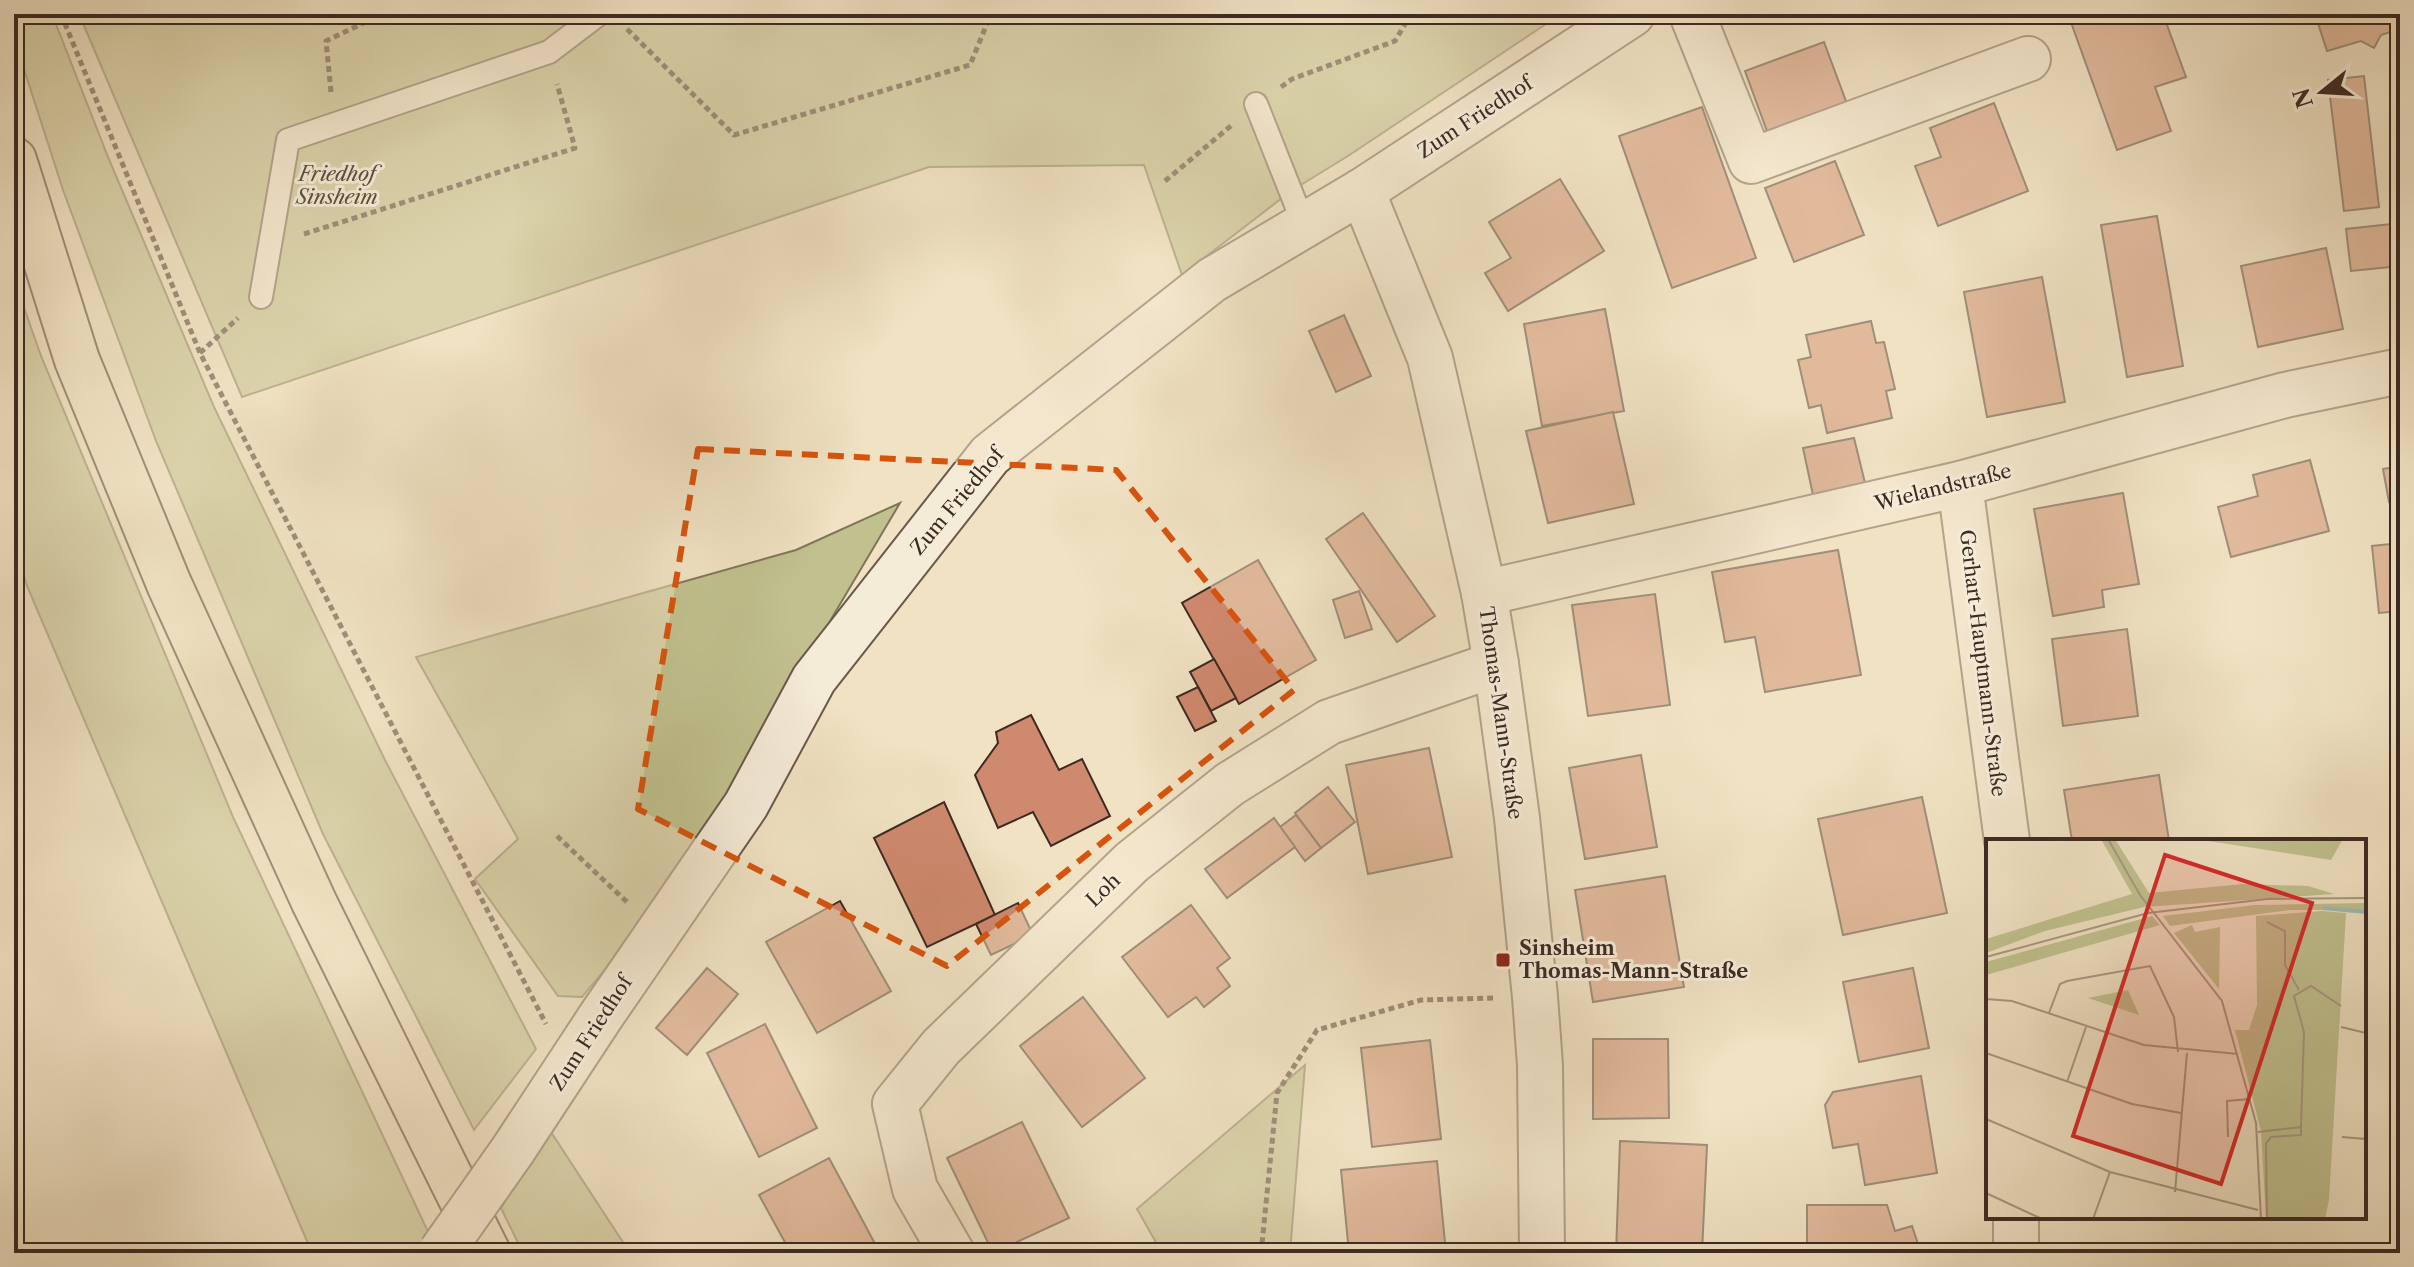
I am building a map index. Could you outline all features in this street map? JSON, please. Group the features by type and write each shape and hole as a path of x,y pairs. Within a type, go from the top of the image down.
{"highway":[{"path":"14,160 77,360 169,584 314,902 488,1253"}],"street":[{"name":"Zum Friedhof","path":"441,1252 746,805 814,679 990,455 1212,280 1362,191 1632,14"},
{"path":"1692,14 1751,161 2028,59"},
{"name":"Thomas-Mann-Straße","path":"1362,191 1430,358 1484,593 1517,818 1535,997 1540,1065 1542,1253"},
{"name":"Wielandstraße","path":"1484,593 1960,484 2285,395 2400,371"},
{"name":"Gerhart-Hauptmann-Straße","path":"1960,484 2007,839"},
{"name":"Loh","path":"952,1253 915,1189 895,1104 941,1047 1132,862 1230,784 1329,722 1496,664"},
{"path":"2016,1219 2016,1253"}],"lane":[{"path":"261,297 288,140 549,52 599,14"},
{"path":"1256,104 1304,225"}],"path":[{"path":"61,14 200,353 569,1067"},
{"path":"334,125 326,41 382,14"},
{"path":"623,25 734,135 970,65 991,14"},
{"path":"1172,14 1173,19 1189,14"},
{"path":"1165,181 1256,104 1292,79 1395,41 1411,14"},
{"path":"270,246 575,148 549,52"},
{"path":"200,353 261,297"},
{"path":"557,836 659,932"},
{"path":"1264,1253 1262,1244 1277,1093 1317,1030 1421,1000 1535,997"}],"highlighted area":[{"path":"698,449 1116,470 1294,690 947,966 638,809"}],"green space":[{"path":"14,14 52,14 108,157 214,407 385,760 536,1049 474,1130 323,834 156,441 63,190 14,38"},
{"name":"Friedhof Sinsheim","path":"79,14 1561,14 1291,191 1182,275 1144,165 929,167 242,397"},
{"path":"14,279 41,356 233,817 438,1253 312,1253 27,586 14,542"},
{"path":"900,503 833,616 729,808 635,934 582,997 558,996 475,879 518,839 416,657 796,550"},
{"path":"1305,1065 1290,1253 1162,1253 1137,1209"},
{"path":"549,1129 630,1253 523,1253 501,1208"}],"building":[{"path":"2068,14 2163,14 2186,77 2155,87 2171,131 2117,150"},
{"path":"2315,14 2400,14 2400,29 2381,35 2374,48 2361,41 2327,51"},
{"path":"1824,42 1847,104 1768,134 1745,71"},
{"path":"2364,76 2379,207 2344,211 2328,80"},
{"path":"1994,103 2028,191 1938,226 1915,166 1941,157 1930,128"},
{"path":"1702,107 1756,258 1672,288 1619,136"},
{"path":"1835,161 1864,235 1794,262 1765,188"},
{"path":"1560,179 1604,251 1508,311 1485,273 1511,258 1489,222"},
{"path":"2157,216 2183,366 2127,377 2101,225"},
{"path":"2400,223 2400,266 2351,271 2346,229"},
{"path":"2326,248 2343,329 2258,347 2241,266"},
{"path":"2042,277 2065,402 1987,417 1964,292"},
{"path":"1605,309 1624,411 1542,426 1524,324"},
{"path":"1344,315 1371,376 1336,392 1309,331"},
{"path":"1871,321 1876,343 1884,342 1895,389 1886,391 1892,418 1827,433 1821,405 1809,408 1798,360 1811,357 1806,335"},
{"path":"1613,412 1634,504 1548,523 1526,431"},
{"path":"1854,438 1865,483 1813,495 1803,448"},
{"path":"2310,460 2329,531 2231,557 2218,507 2258,496 2253,475"},
{"path":"2400,466 2400,500 2389,502 2383,469"},
{"path":"2123,493 2139,584 2102,590 2104,607 2053,616 2034,509"},
{"path":"1363,513 1435,616 1397,642 1326,539"},
{"path":"2400,543 2400,611 2379,613 2372,546"},
{"path":"1838,550 1861,675 1765,692 1755,637 1725,642 1712,572"},
{"path":"1258,560 1316,660 1239,704 1182,603"},
{"path":"1359,591 1372,629 1345,638 1333,600"},
{"path":"1655,594 1670,705 1588,716 1572,605"},
{"path":"2127,629 2138,716 2063,726 2052,639"},
{"path":"1214,659 1236,698 1211,711 1190,672"},
{"path":"1198,687 1216,721 1195,731 1177,697"},
{"path":"1031,715 1059,770 1082,759 1110,816 1051,846 1033,812 998,828 975,775 998,743 996,732"},
{"path":"1429,748 1452,857 1368,874 1346,765"},
{"path":"1641,755 1657,847 1585,859 1569,768"},
{"path":"2159,775 2169,839 2072,839 2064,790"},
{"path":"1328,787 1355,822 1321,848 1295,813"},
{"path":"2400,791 2400,813 2392,814 2390,792"},
{"path":"1922,797 1947,913 1843,935 1818,819"},
{"path":"944,802 995,915 927,947 874,838"},
{"path":"1296,815 1321,848 1305,861 1280,827"},
{"path":"1274,818 1295,847 1227,898 1205,869"},
{"path":"1665,876 1684,987 1593,1002 1575,890"},
{"path":"840,901 891,991 817,1033 766,942"},
{"path":"1018,903 1033,935 991,955 976,924"},
{"path":"1191,905 1230,958 1217,968 1230,986 1204,1007 1196,997 1168,1017 1122,957"},
{"path":"707,968 738,994 687,1055 656,1028"},
{"path":"1913,968 1929,1048 1859,1062 1843,982"},
{"path":"1083,997 1145,1078 1082,1127 1020,1046"},
{"path":"765,1024 817,1128 759,1157 707,1053"},
{"path":"1593,1039 1668,1039 1669,1118 1593,1119"},
{"path":"1430,1040 1441,1139 1372,1147 1361,1048"},
{"path":"1921,1076 1937,1173 1865,1185 1858,1144 1833,1148 1825,1105 1833,1092"},
{"path":"1022,1122 1069,1218 993,1253 947,1158"},
{"path":"1620,1141 1707,1145 1702,1253 1616,1253"},
{"path":"829,1158 880,1253 776,1253 787,1246 759,1195"},
{"path":"1437,1161 1446,1253 1349,1253 1341,1170"},
{"path":"1807,1205 1887,1205 1895,1231 1912,1226 1921,1253 1807,1253"}],"place":[{"name":"Sinsheim Thomas-Mann-Straße","path":"1503,960"}]}
